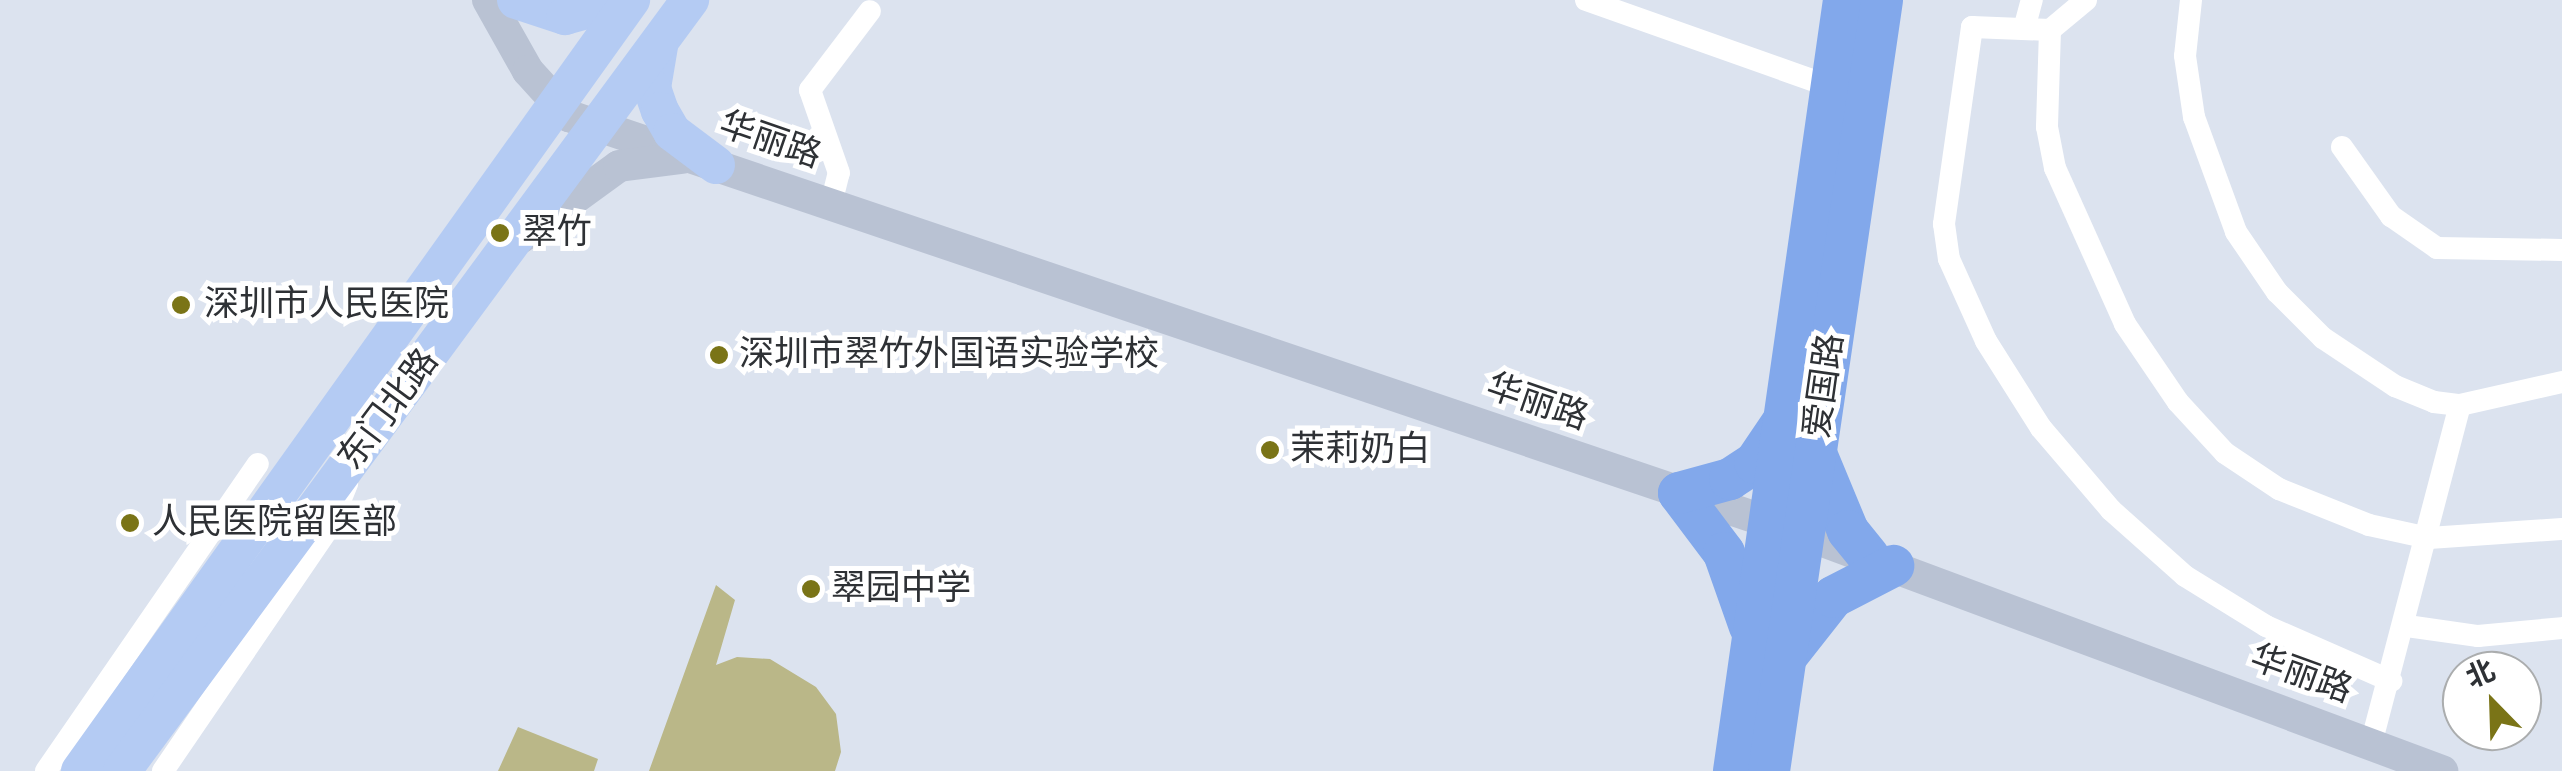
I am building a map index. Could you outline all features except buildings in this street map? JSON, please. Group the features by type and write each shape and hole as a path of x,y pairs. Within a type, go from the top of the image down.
{"highway":[{"name":"爱国路","path":"1769,771 1770,648 1787,529 1785,417 1844,0"},
{"name":"爱国路","path":"1787,529 1816,452 1882,0"},
{"path":"1785,417 1755,463 1730,479 1679,493 1724,553 1770,648 1881,562 1848,532 1816,452"},
{"name":"爱国路","path":"1734,771 1770,648"}],"main road":[{"path":"513,0 566,16 628,0"},
{"name":"东门北路","path":"80,771 560,101 628,0"},
{"name":"东门北路","path":"122,771 690,0"},
{"path":"661,40 652,65 660,111 672,132 706,162"},
{"path":"150,771 176,734 197,668"}],"street":[{"path":"488,0 560,101"},
{"path":"513,0 560,101"},
{"path":"1586,0 1832,88"},
{"path":"2024,29 2032,0"},
{"path":"2086,0 2050,30 1972,28 1944,224 1948,259 1986,341 2052,442 2111,510 2185,576 2266,626 2390,681"},
{"path":"2190,0 2185,56 2194,117 2236,232 2277,292 2323,338 2396,386 2460,405 2562,382"},
{"path":"831,204 839,173 810,90 868,4"},
{"path":"2050,30 2047,127 2055,168 2126,324 2178,402 2225,452 2279,489 2369,525 2429,538 2562,529"},
{"name":"华丽路","path":"560,101 600,125 1787,529 2442,771"},
{"path":"2342,146 2391,216 2437,248 2562,250"},
{"path":"516,240 618,166 706,162"},
{"path":"2372,744 2407,626 2460,405"},
{"path":"163,771 329,528 362,447"},
{"path":"46,771 258,464"},
{"path":"2407,626 2478,636 2562,628"}],"shaded area":[{"path":"716,585 735,600 716,665 737,657 770,659 816,687 836,714 841,752 835,771 649,771"},
{"path":"518,727 598,759 594,771 498,771"}],"place":[{"name":"翠竹","path":"500,233"},
{"name":"深圳市人民医院","path":"181,305"},
{"name":"深圳市翠竹外国语实验学校","path":"719,355"},
{"name":"茉莉奶白","path":"1270,450"},
{"name":"人民医院留医部","path":"130,523"},
{"name":"翠园中学","path":"811,589"}]}
